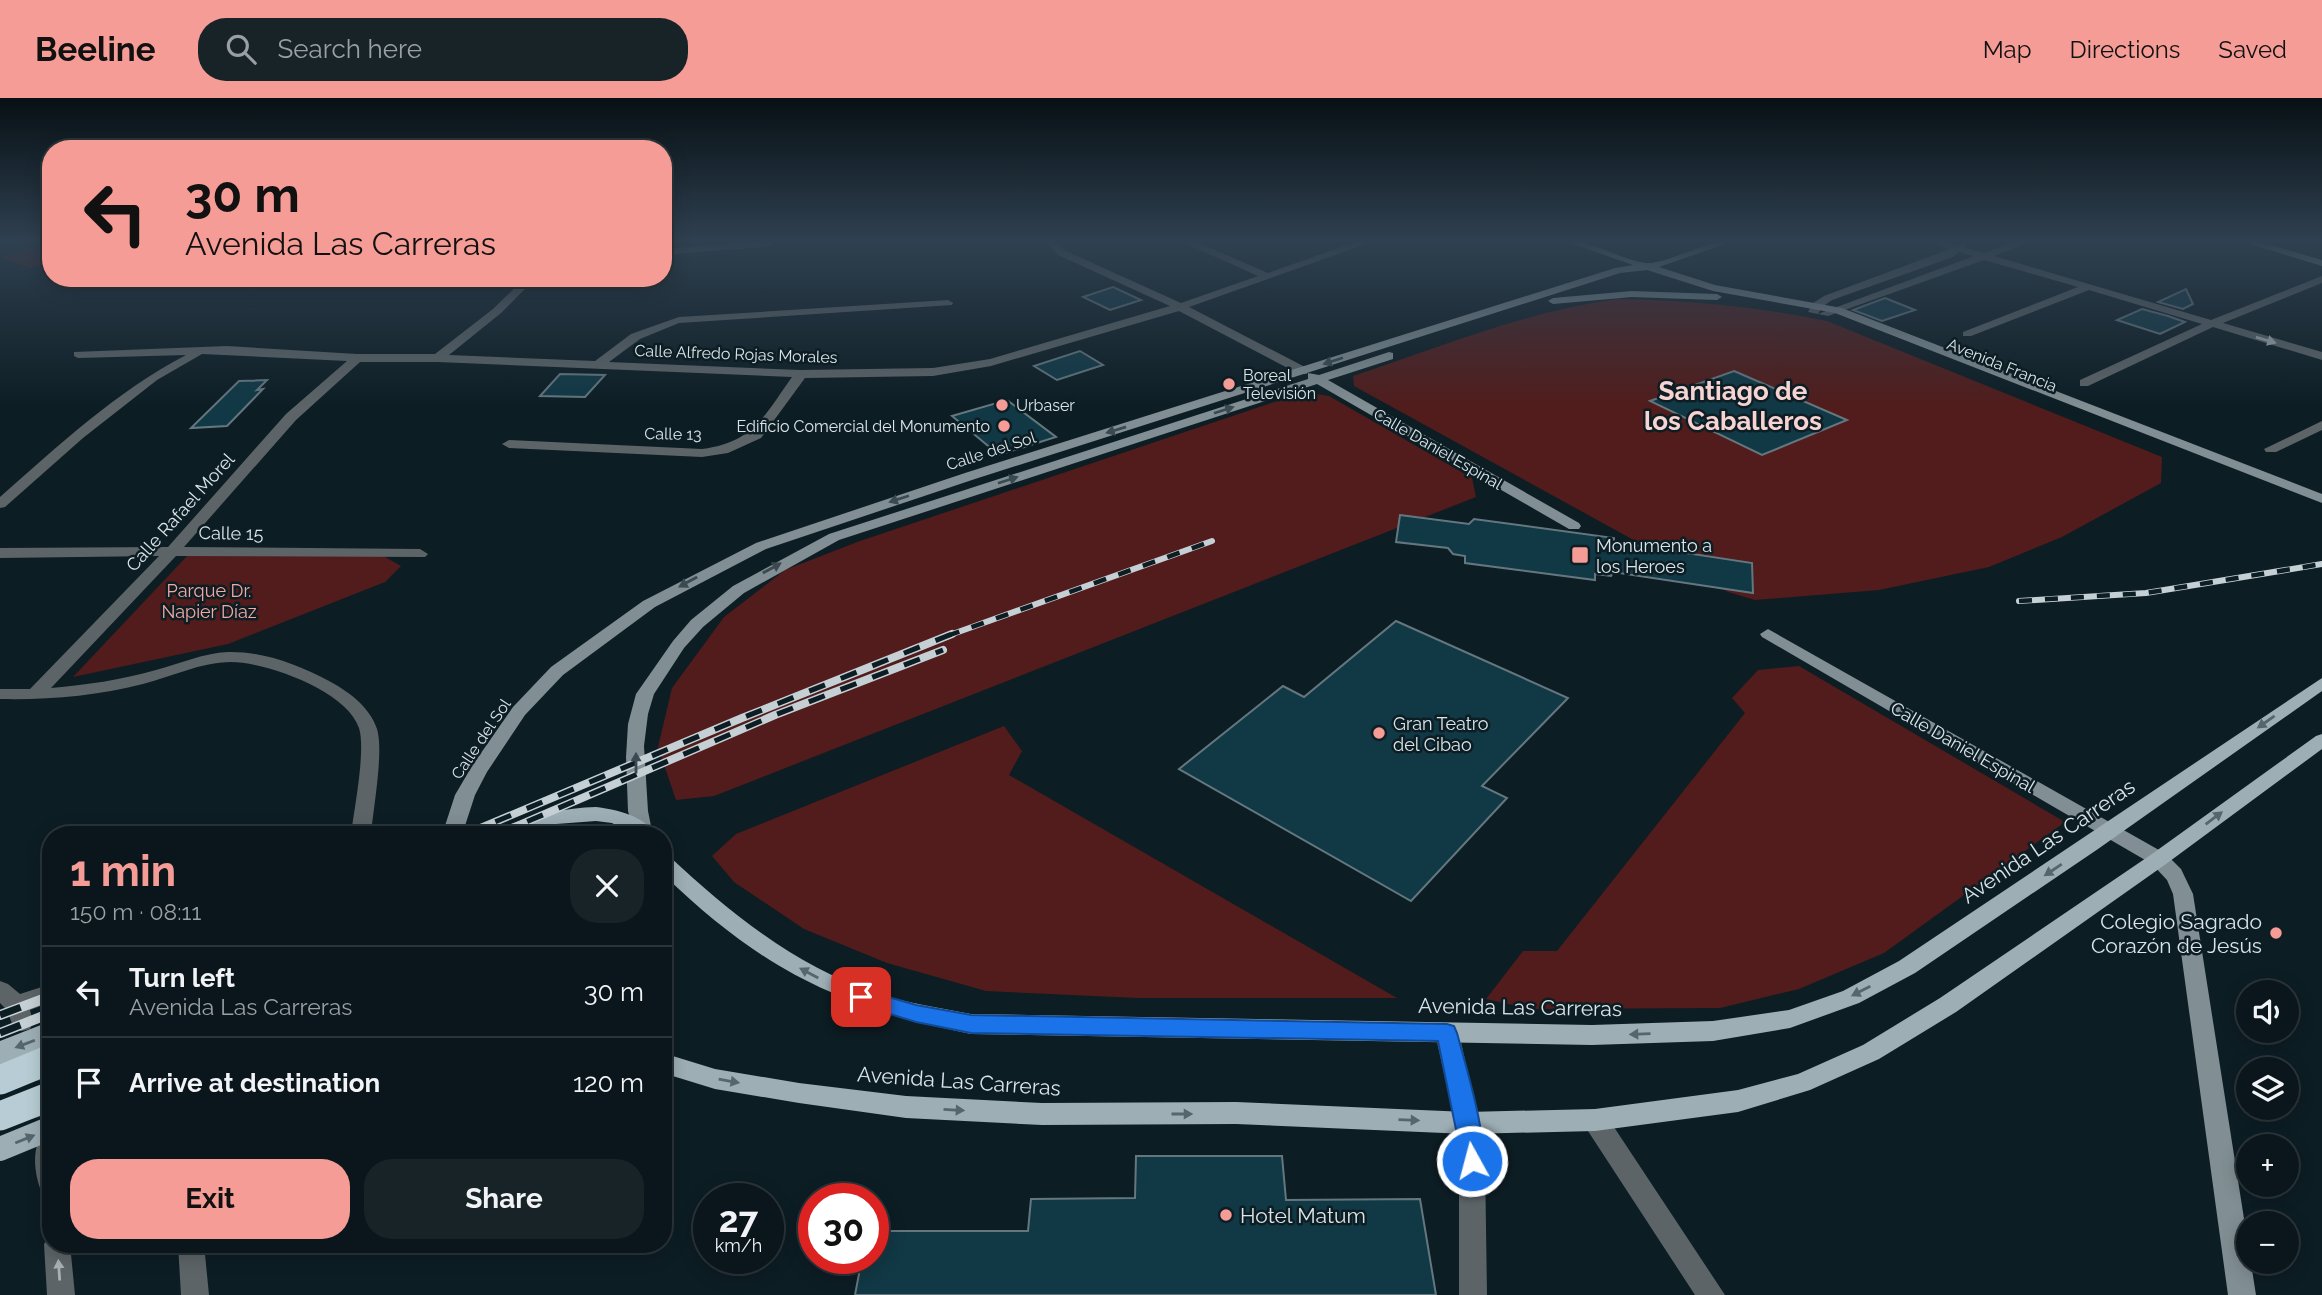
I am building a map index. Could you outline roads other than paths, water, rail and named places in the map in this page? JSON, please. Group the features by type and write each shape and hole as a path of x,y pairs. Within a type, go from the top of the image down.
{"highway":[{"path":"0,1080 42,1063"},
{"path":"0,1116 42,1100"}],"main road":[{"name":"Calle del Sol","path":"455,826 470,787 519,711 557,671 649,604 761,546 970,476 1543,296"},
{"name":"Calle del Sol","path":"642,826 637,808 635,761 639,716 645,693 677,644 720,601 768,569 834,537 1318,380 1565,296"},
{"path":"1553,301 1611,296"},
{"path":"1688,296 1723,297"},
{"name":"Avenida Francia","path":"1720,296 1818,310 1838,310 2322,499"},
{"name":"Avenida Francia","path":"1751,296 1818,310 2322,510"},
{"name":"Calle Daniel Espinal","path":"1303,371 1574,526"},
{"path":"970,476 983,488"},
{"name":"Calle Daniel Espinal","path":"1768,635 2159,859"},
{"name":"Avenida Las Carreras","path":"672,871 704,902 778,956 861,997 916,1013 971,1024 1591,1035 1713,1031 1790,1019 1851,997 1907,967 2322,683"},
{"name":"Avenida Las Carreras","path":"672,1066 715,1079 906,1107 1042,1114 1236,1113 1468,1123 1595,1120 1738,1101 1802,1083 1871,1052 1948,1005 2159,859 2322,740"},
{"path":"526,826 550,817 579,814 606,815 634,826"},
{"path":"2159,859 2179,880 2183,894 2242,1295"},
{"path":"0,1054 42,1038"},
{"path":"0,1149 42,1141"}],"street":[{"path":"438,358 513,296"},
{"path":"1156,296 1303,371"},
{"name":"Calle Alfredo Rojas Morales","path":"78,354 227,350 357,358 438,358 801,374 913,374 953,370 991,362 1210,296"},
{"path":"1818,310 1828,298 1834,296"},
{"path":"1838,310 1877,296"},
{"path":"1967,334 2067,296"},
{"path":"2115,296 2322,356"},
{"path":"2084,383 2211,324 2280,296"},
{"path":"598,365 629,338 679,320 948,303"},
{"path":"0,504 78,435 153,377 202,352"},
{"name":"Calle Rafael Morel","path":"34,695 172,551 290,417 357,358"},
{"name":"Calle 13","path":"509,444 702,453 723,450 756,435 801,374"},
{"path":"2270,449 2322,425"},
{"name":"Calle 15","path":"0,553 172,551 420,554"},
{"path":"0,694 34,695 113,687 229,657 270,661 328,689 353,706 368,729 362,826"},
{"path":"13,1006 42,996"},
{"path":"1447,1033 1468,1123 1472,1161 1473,1295"},
{"path":"1595,1120 1711,1295"},
{"path":"58,1253 61,1295"},
{"path":"192,1253 195,1295"}],"tunnel":[{"path":"29,1058 42,1125"}],"railway":[{"path":"947,636 1212,541"},
{"path":"2019,601 2146,593 2322,564"},
{"path":"947,636 952,634"},
{"path":"485,826 742,718 947,636"},
{"path":"517,826 775,715 943,650"},
{"path":"0,1015 42,999"},
{"path":"0,1033 42,1017"}],"place":[{"name":"Boreal Televisión","path":"1229,384"},
{"name":"Urbaser","path":"1002,405"},
{"name":"Edificio Comercial del Monumento","path":"1004,426"},
{"name":"Monumento a los Heroes","path":"1580,555"},
{"name":"Gran Teatro del Cibao","path":"1379,733"},
{"name":"Colegio Sagrado Corazón de Jesús","path":"2276,933"},
{"name":"Hotel Matum","path":"1226,1215"}],"district":[{"name":"Santiago de los Caballeros","path":"1733,406"}],"park label":[{"name":"Parque Dr. Napier Díaz","path":"209,600"}]}
